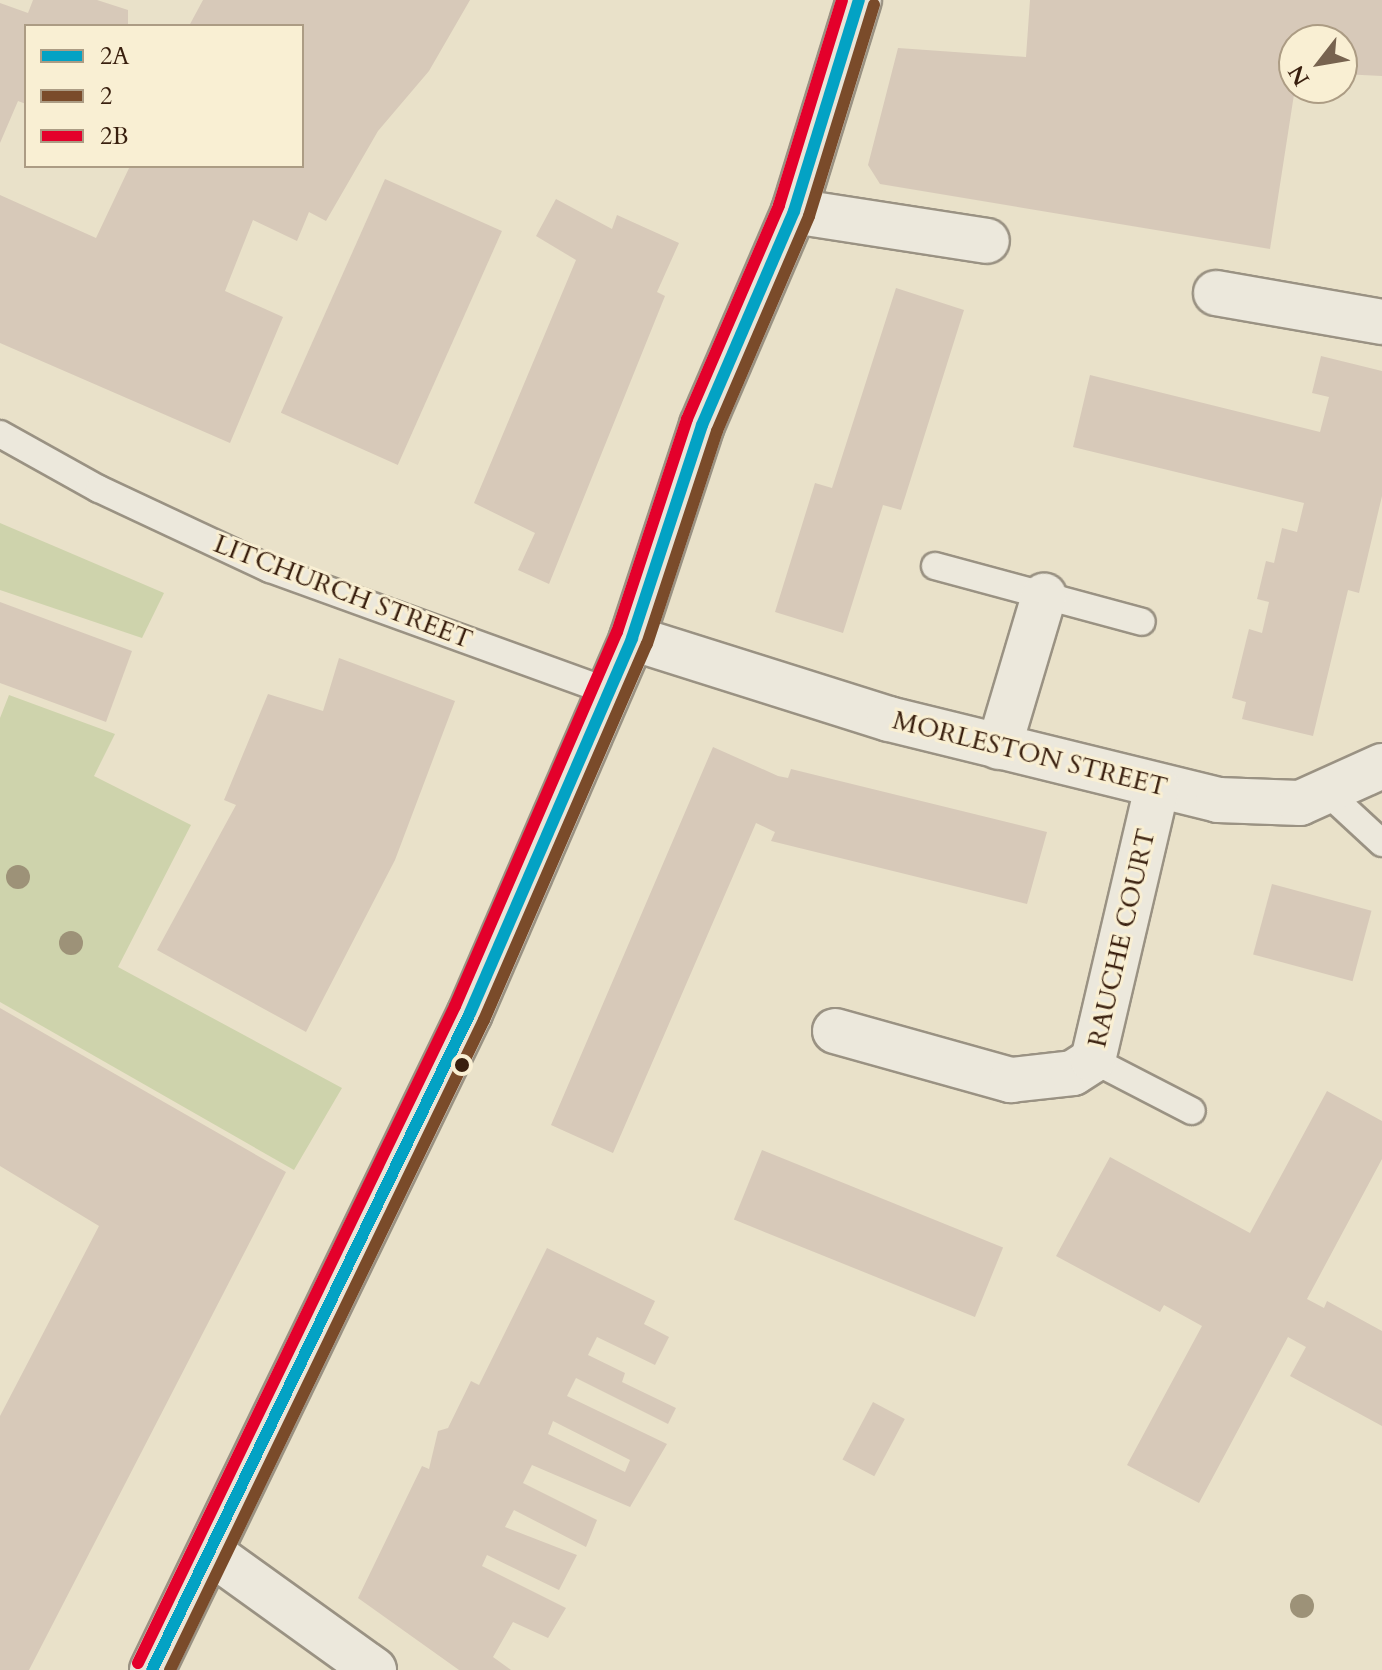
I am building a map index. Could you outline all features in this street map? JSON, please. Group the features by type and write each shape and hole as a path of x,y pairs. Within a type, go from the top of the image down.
{"main road":[{"path":"152,1670 470,1013 632,638 702,425 794,211 859,0"}],"street":[{"path":"794,211 987,241"},
{"path":"1216,293 1382,322"},
{"path":"999,747 1044,596"},
{"name":"MORLESTON STREET","path":"632,638 999,747 1157,787 1265,806 1329,794 1382,766"},
{"name":"RAUCHE COURT","path":"835,1031 1011,1080 1073,1073 1093,1060 1157,787"},
{"path":"210,1552 374,1670"}],"lane":[{"name":"LITCHURCH STREET","path":"0,434 99,489 270,569 607,691"},
{"path":"935,566 1142,622"},
{"path":"1329,794 1382,843"},
{"path":"1093,1060 1192,1111"}],"green space":[{"path":"0,523 164,593 142,638 0,590"},
{"path":"9,695 115,734 94,776 191,825 118,967 342,1088 294,1170 0,1002 0,718"}],"building":[{"path":"33,0 97,0 128,10 128,24 24,24 24,103 18,101 0,143 0,3 28,13"},
{"path":"203,0 470,0 429,71 378,131 326,221 309,212 297,241 253,220 225,291 283,317 230,443 0,343 0,195 96,238 129,168 304,168 304,24 190,24"},
{"path":"1030,0 1382,0 1382,76 1358,75 1358,24 1278,24 1278,104 1293,104 1270,249 880,184 868,165 898,48 1026,57"},
{"path":"385,179 502,231 398,465 281,413"},
{"path":"556,199 612,229 617,215 679,243 657,292 665,296 549,584 518,570 535,533 474,503 576,260 536,236"},
{"path":"896,288 964,310 901,510 883,505 843,633 775,612 815,483 832,488"},
{"path":"1321,356 1382,371 1382,496 1359,593 1348,590 1313,736 1242,719 1246,702 1232,698 1249,629 1262,633 1269,602 1257,599 1266,561 1274,563 1282,528 1297,532 1304,503 1073,447 1090,375 1320,432 1329,397 1312,393"},
{"path":"0,602 132,651 106,722 0,683"},
{"path":"339,658 455,701 395,860 306,1032 157,950 236,805 224,800 268,694 323,711"},
{"path":"713,747 778,776 788,778 791,769 1047,832 1027,904 771,841 775,832 756,823 613,1153 551,1125"},
{"path":"1272,884 1371,911 1353,981 1253,955"},
{"path":"0,1008 286,1172 29,1670 0,1670 0,1416 99,1226 0,1166"},
{"path":"1327,1091 1382,1121 1382,1159 1307,1299 1324,1308 1327,1301 1382,1331 1382,1426 1290,1376 1306,1347 1288,1337 1199,1503 1127,1465 1202,1326 1164,1305 1160,1312 1056,1256 1110,1157 1250,1233"},
{"path":"762,1150 1003,1247 975,1317 734,1220"},
{"path":"547,1248 655,1301 644,1324 669,1337 655,1365 597,1337 588,1355 625,1373 622,1382 676,1408 668,1424 576,1378 567,1396 667,1444 630,1507 532,1465 523,1483 597,1520 586,1547 514,1510 505,1527 577,1555 559,1590 487,1555 482,1566 566,1608 548,1638 513,1622 493,1657 511,1670 459,1670 358,1598 422,1466 429,1469 438,1431 448,1428 471,1381 479,1385","holes":["553,1421 630,1460 625,1472 548,1434"]},
{"path":"873,1402 905,1419 874,1476 842,1459"}],"transit line":[{"name":"2B","path":"138,1663 455,1006 617,632 687,419 779,205 842,0"},
{"name":"2A","path":"152,1670 470,1013 632,638 702,425 794,211 859,0"},
{"name":"2","path":"170,1670 484,1020 647,644 717,431 809,216 874,5"}]}
